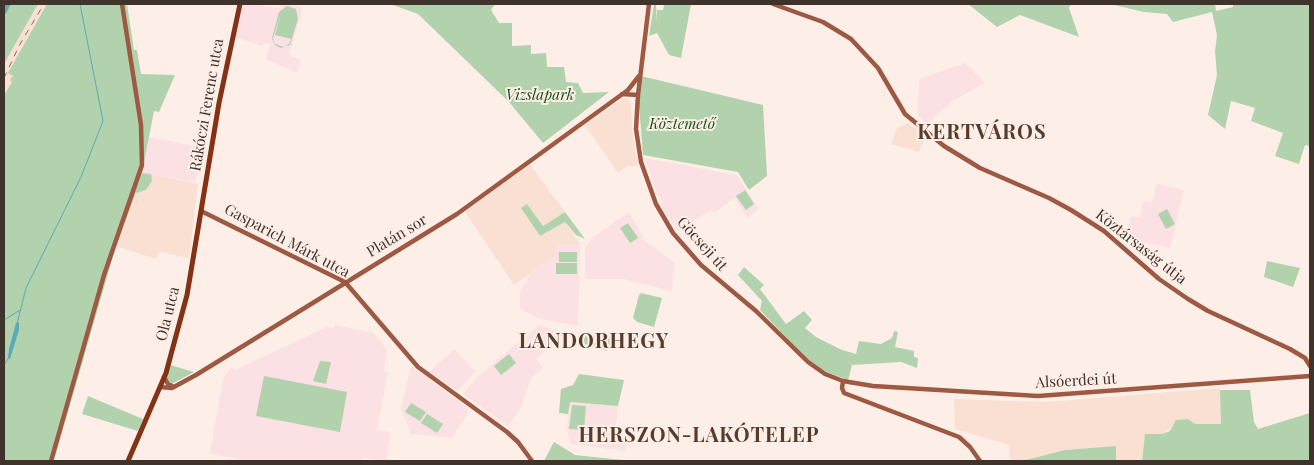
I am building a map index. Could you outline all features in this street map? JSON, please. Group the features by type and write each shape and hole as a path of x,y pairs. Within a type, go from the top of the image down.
{"main road":[{"name":"Rákóczi Ferenc utca","path":"201,211 224,73 240,4"},
{"name":"Ola utca","path":"128,461 164,377 188,288 201,211"}],"street":[{"path":"51,461 104,275 142,164 141,125 122,4"},
{"name":"Göcseji út","path":"649,4 638,95 637,134 641,162 656,204 673,232 704,269 756,311 808,362 825,374 843,381 842,388 844,393 894,414 953,434 970,447 980,461"},
{"name":"Köztársaság útja","path":"773,4 823,22 851,39 878,68 905,114 944,146 980,168 1071,210 1104,231 1159,279 1188,299 1208,311 1295,351 1305,358 1310,366"},
{"name":"Platán sor","path":"174,387 457,214 632,86 640,75"},
{"path":"621,94 638,95"},
{"name":"Gasparich Márk utca","path":"201,211 345,282 414,364 507,432 518,442 532,461"},
{"name":"Alsóerdei út","path":"843,381 874,386 1051,396 1310,376"},
{"path":"164,377 168,384 174,387"},
{"path":"160,387 174,387"}],"shaded area":[{"path":"38,4 47,4 9,73 13,76 12,82 4,95 4,64"},
{"path":"243,4 280,8 282,4 303,7 290,52 291,56 301,60 297,73 266,59 270,44 265,43 262,46 235,37"},
{"path":"965,63 985,83 954,100 927,124 918,116 919,79"},
{"path":"625,97 631,102 632,129 638,166 627,166 618,173 585,125"},
{"path":"908,123 926,135 919,152 891,144 897,128"},
{"path":"149,137 201,147 205,150 201,154 201,170 194,182 142,173"},
{"path":"645,158 737,175 758,208 748,218 734,198 714,213 711,210 678,231 660,205 662,201 656,192"},
{"path":"529,163 565,212 543,226 527,204 521,208 540,236 565,222 580,244 554,245 554,257 514,285 465,212"},
{"path":"151,174 198,184 189,258 159,252 156,259 116,246 136,193 143,191 152,181"},
{"path":"1157,184 1184,190 1170,248 1125,238 1131,216 1140,218 1143,201 1152,202"},
{"path":"629,212 646,242 674,262 672,291 624,279 585,279 585,248 592,238"},
{"path":"580,244 578,326 540,319 520,309 520,292 530,274 554,257 554,245"},
{"path":"335,325 374,333 387,350 384,371 388,372 377,430 390,432 387,459 382,461 364,458 360,461 248,461 210,454 223,379 231,368 237,369 327,327 334,328"},
{"path":"539,325 566,333 536,359 543,368 531,378 521,408 508,426 463,394 479,375"},
{"path":"454,349 475,371 458,391 429,372"},
{"path":"411,366 468,408 467,415 452,438 411,434 401,409"},
{"path":"1220,388 1221,424 1195,424 1188,419 1162,434 1145,435 1142,461 1116,461 1116,446 1065,450 1022,461 1010,461 1009,445 955,429 954,399 1047,402"},
{"path":"569,402 618,406 616,426 627,427 625,451 571,444 567,430"}],"green space":[{"path":"4,4 38,4 4,64"},
{"path":"47,4 127,4 134,50 137,50 141,74 175,75 159,112 154,111 142,173 151,174 152,181 146,190 136,193 116,246 54,461 4,461 4,95 12,82 10,80 13,76 8,73"},
{"name":"Vizslapark","path":"390,4 495,4 491,10 499,23 512,23 512,46 531,45 531,54 546,53 547,67 564,67 566,82 578,83 583,93 609,92 543,143 509,102 418,14"},
{"path":"654,4 656,4 657,23 657,10 663,10 664,4 691,4 681,58 669,55 657,33 649,36"},
{"path":"968,4 1071,4 1069,8 1079,37 1020,15 997,27"},
{"path":"1110,4 1215,4 1216,11 1233,7 1233,4 1310,4 1310,146 1305,145 1299,164 1275,156 1283,133 1251,121 1255,108 1231,101 1225,129 1208,115 1217,75 1215,51 1217,35 1212,12 1173,22 1167,14 1144,12"},
{"path":"287,6 296,9 298,19 290,45 281,48 275,45 272,38 279,12","holes":["281,13 275,35 291,39 289,44 284,47 275,44 273,38"]},
{"name":"Köztemető","path":"641,76 763,105 767,176 749,190 738,172 643,155 639,105"},
{"path":"745,190 754,204 746,210 736,196"},
{"path":"527,204 543,226 565,212 585,239 576,235 565,222 540,236 521,208"},
{"path":"1167,209 1175,224 1166,229 1158,214"},
{"path":"628,223 638,238 630,243 620,228"},
{"path":"559,252 577,252 577,262 559,262"},
{"path":"1267,261 1300,268 1293,287 1264,277"},
{"path":"556,263 577,263 577,274 556,274"},
{"path":"744,267 764,285 760,289 786,324 804,311 812,320 805,328 816,337 842,350 856,354 859,341 881,344 892,338 894,331 898,332 895,347 914,351 914,357 918,358 917,368 901,362 852,365 848,380 821,370 809,362 760,310 762,301 738,275"},
{"path":"641,293 662,298 654,327 637,322 633,318"},
{"path":"586,336 613,337 607,351 585,344 582,340"},
{"path":"509,354 516,363 501,375 494,366"},
{"path":"320,361 331,362 326,384 313,381"},
{"path":"170,365 194,372 172,384 166,379"},
{"path":"579,374 624,380 618,406 570,402 568,414 559,413 561,389 573,385"},
{"path":"264,376 347,392 340,432 256,416"},
{"path":"1220,390 1250,390 1254,422 1258,429 1310,413 1310,461 1142,461 1145,434 1162,434 1170,431 1176,420 1188,419 1195,424 1221,424"},
{"path":"88,396 143,419 138,431 82,414"},
{"path":"411,403 426,412 420,421 405,412"},
{"path":"572,405 586,406 584,430 569,429"},
{"path":"427,414 443,424 437,433 421,423"},
{"path":"554,442 575,455 632,461 544,461"},
{"path":"1116,446 1116,461 1022,461 1065,450"}],"water":[{"path":"19,322 19,330 10,359 8,358 9,349 16,323"}],"waterway":[{"path":"4,12 8,4"},
{"path":"17,324 26,288 81,177 103,121 80,4"},
{"path":"4,320 20,310"},
{"path":"4,365 9,357"}],"railway":[{"path":"4,78 20,44 44,4"}],"district":[{"name":"KERTVÁROS","path":"982,133"},
{"name":"LANDORHEGY","path":"594,342"},
{"name":"HERSZON-LAKÓTELEP","path":"699,436"}]}
